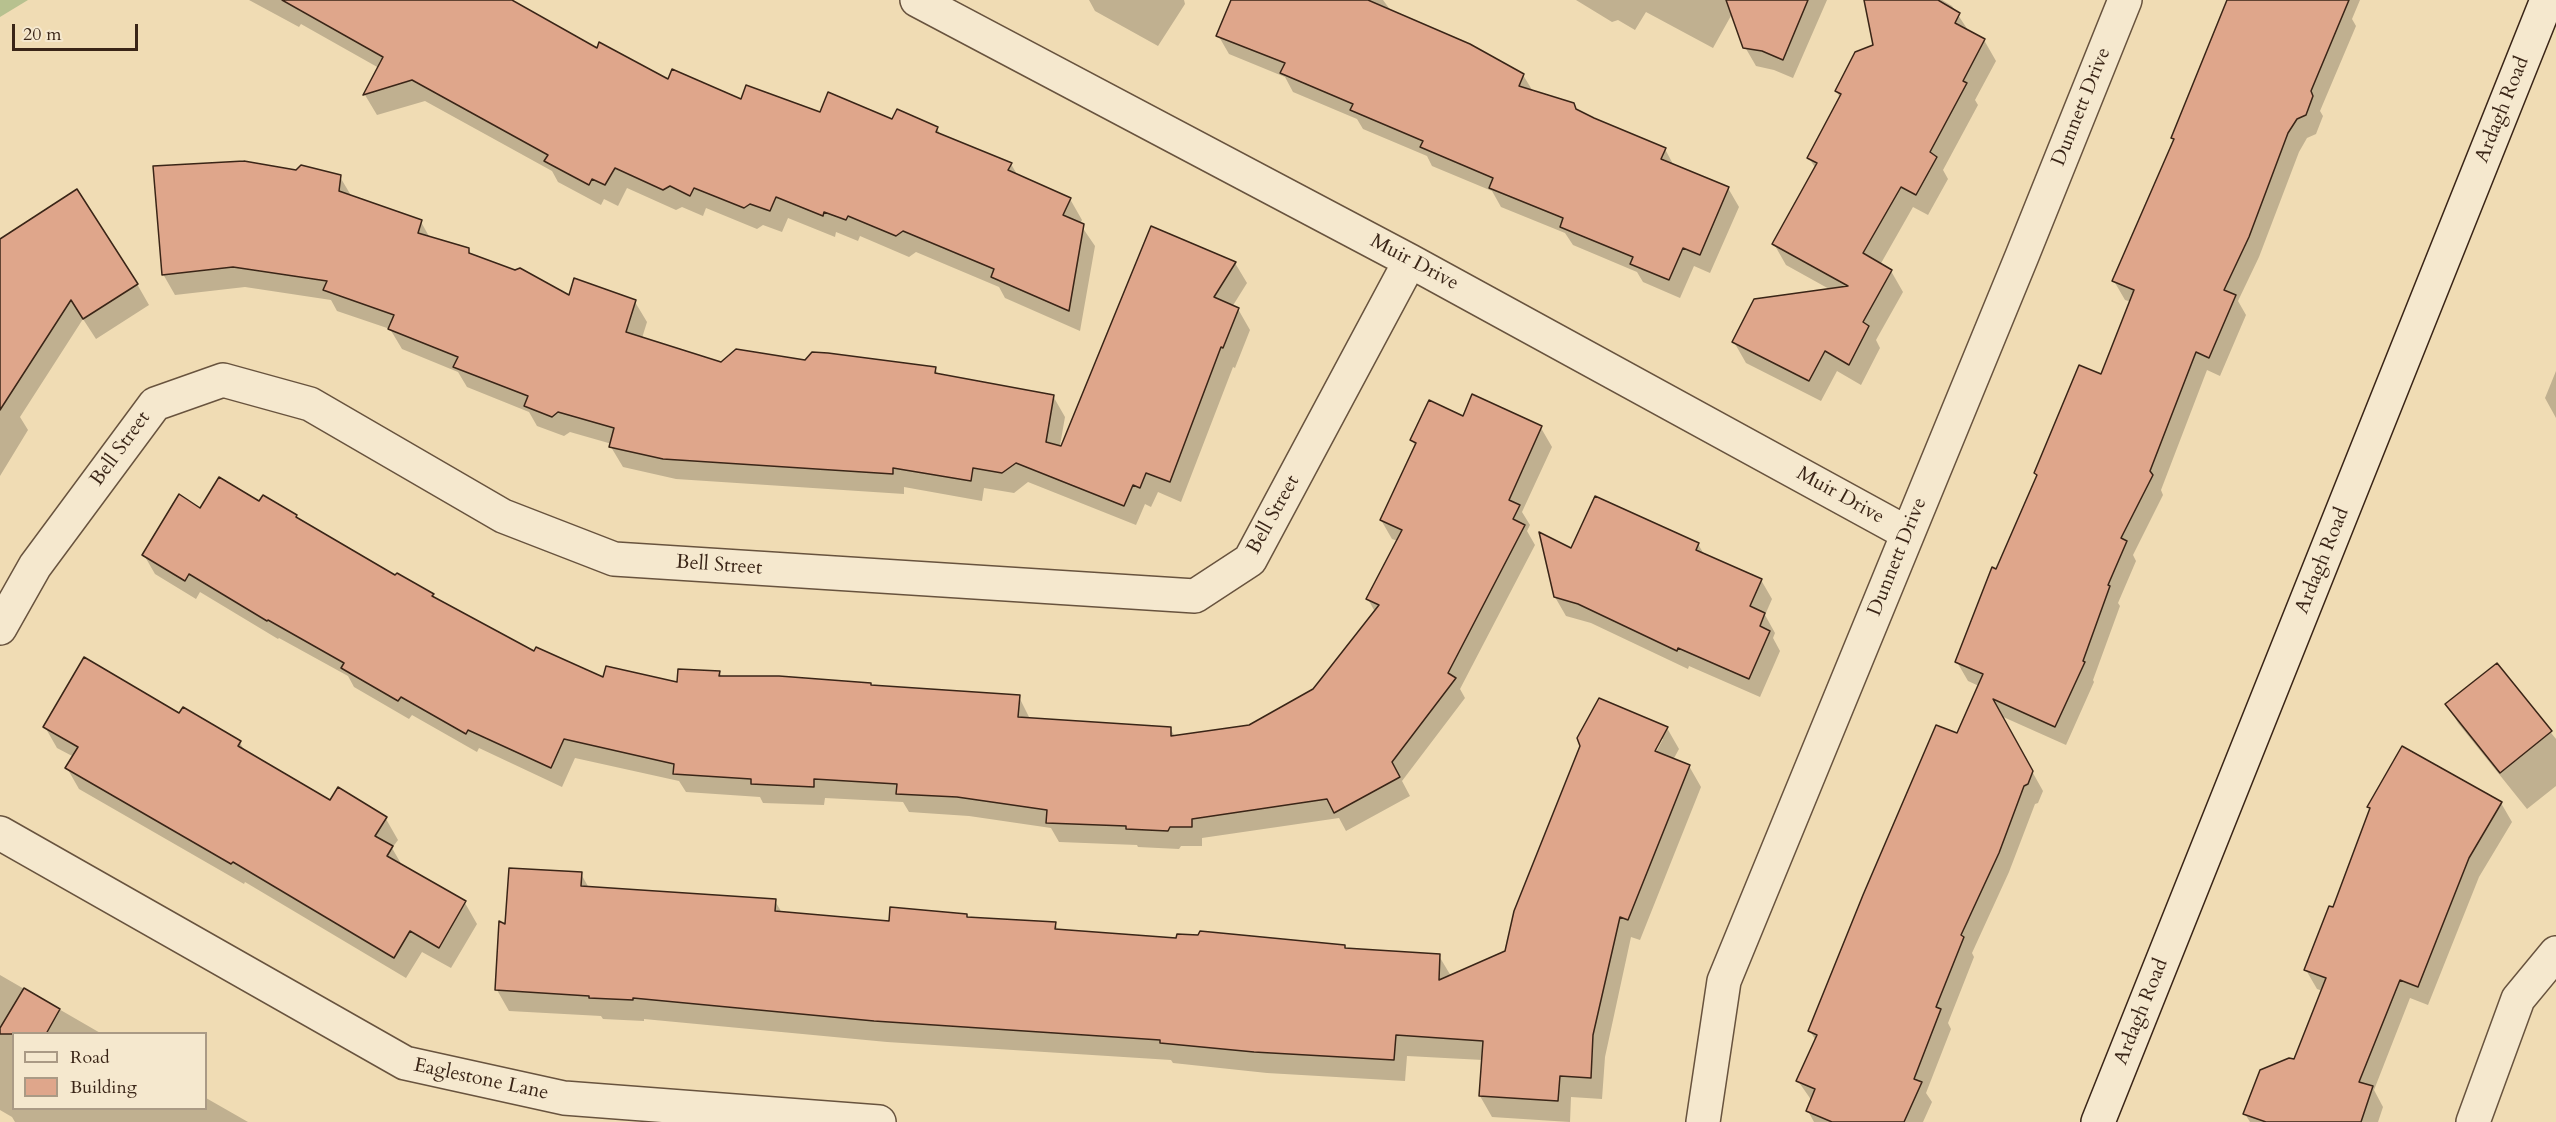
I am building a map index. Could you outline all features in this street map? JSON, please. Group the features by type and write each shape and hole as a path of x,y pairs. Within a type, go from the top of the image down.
{"street":[{"name":"Muir Drive","path":"917,0 1410,261 1907,533"},
{"name":"Dunnett Drive","path":"1703,1122 1724,981 2125,0"},
{"name":"Ardagh Road","path":"2098,1122 2547,0"},
{"name":"Bell Street","path":"0,628 35,566 155,404 223,380 310,404 503,516 614,559 1195,596 1250,560 1410,261"},
{"name":"Eaglestone Lane","path":"0,832 405,1063 564,1098 879,1122"},
{"path":"2473,1122 2518,999 2556,953"}],"green space":[{"path":"0,0 28,0 0,17"}],"building":[{"path":"282,0 512,0 597,48 599,42 668,79 672,69 741,99 746,85 820,112 828,92 892,119 897,109 938,127 936,132 1012,163 1008,170 1071,198 1063,215 1084,224 1069,311 991,277 994,269 903,231 896,236 848,216 846,220 824,212 823,216 776,197 770,211 750,204 744,208 694,188 690,196 670,186 663,190 615,168 605,185 592,179 589,185 544,161 548,155 412,80 363,95 383,57"},
{"path":"1231,0 1368,0 1470,44 1524,74 1519,86 1574,103 1576,109 1594,118 1666,148 1661,159 1729,187 1700,255 1683,248 1669,280 1630,264 1633,257 1560,227 1563,218 1489,188 1493,178 1420,147 1423,141 1350,110 1353,104 1280,73 1285,63 1216,36"},
{"path":"1726,0 1808,0 1783,60 1762,51 1743,48"},
{"path":"1864,0 1938,0 1960,13 1955,23 1985,39 1963,81 1967,83 1930,152 1937,157 1916,195 1901,187 1863,253 1892,270 1863,322 1869,326 1849,365 1825,351 1809,381 1732,342 1754,299 1848,286 1772,244 1817,163 1807,158 1841,94 1835,91 1855,52 1873,45"},
{"path":"2227,0 2349,0 2311,91 2313,96 2306,115 2297,119 2288,133 2249,237 2224,290 2236,295 2209,358 2196,352 2150,471 2153,475 2121,538 2127,541 2108,585 2110,586 2083,661 2085,662 2055,727 1993,699 2033,771 2028,784 2024,786 1999,853 1961,935 1964,937 1936,1007 1941,1009 1914,1079 1922,1082 1904,1122 1832,1122 1806,1111 1815,1089 1796,1081 1817,1035 1808,1031 1936,725 1957,733 1983,674 1955,662 1992,567 1996,569 2037,475 2034,473 2079,365 2101,374 2134,290 2112,281 2174,139 2171,138"},
{"path":"244,161 296,170 301,165 341,175 339,191 422,220 418,233 469,248 469,253 515,270 520,268 569,295 574,278 636,300 626,332 721,362 736,349 805,360 812,352 828,353 936,367 935,373 1054,395 1046,442 1061,446 1151,226 1236,262 1214,297 1239,308 1223,348 1221,347 1170,482 1146,473 1140,488 1133,485 1124,506 1016,463 1002,473 973,468 971,481 893,468 893,474 663,459 609,447 614,428 558,412 552,417 524,406 528,396 453,367 458,357 388,329 394,315 323,290 327,281 233,267 162,275 153,166"},
{"path":"77,189 138,284 83,319 71,300 0,410 0,239"},
{"path":"1472,394 1542,426 1509,500 1520,505 1513,519 1525,525 1448,673 1456,678 1392,762 1400,777 1334,813 1327,799 1192,819 1192,827 1170,827 1168,831 1126,829 1126,826 1046,823 1047,810 957,797 896,794 897,784 814,779 814,787 751,784 751,779 673,774 674,764 564,739 551,768 468,730 466,734 401,697 398,701 341,668 344,663 267,621 189,574 185,581 142,555 179,494 200,508 219,477 259,501 263,495 395,575 397,573 434,594 432,596 534,651 536,647 603,677 606,666 677,682 678,669 720,671 719,676 779,676 1020,695 1018,717 1171,727 1171,736 1249,725 1313,689 1379,605 1366,599 1402,530 1380,520 1416,443 1410,440 1429,400 1463,416"},
{"path":"1595,496 1699,543 1696,550 1762,579 1750,606 1765,613 1760,626 1770,631 1749,679 1678,648 1677,651 1578,604 1554,597 1539,532 1571,548"},
{"path":"84,657 179,713 183,707 241,741 238,746 330,800 338,787 387,817 375,836 393,846 387,856 466,901 439,948 410,931 394,958 233,862 231,864 65,768 78,747 43,727"},
{"path":"2497,663 2552,731 2500,773 2445,704"},
{"path":"1599,698 1668,727 1655,751 1690,765 1628,920 1620,917 1593,1035 1591,1078 1560,1076 1558,1101 1479,1096 1483,1041 1396,1035 1394,1060 1254,1052 1160,1043 1160,1040 874,1021 633,998 633,1000 589,998 589,996 495,990 499,921 505,924 509,868 582,872 581,886 776,899 775,911 889,921 890,907 967,914 967,917 1056,922 1055,929 1176,938 1177,934 1198,935 1200,931 1345,945 1345,948 1440,954 1439,980 1505,951 1514,911 1580,746 1577,738"},
{"path":"2402,746 2502,802 2469,858 2418,987 2400,980 2359,1082 2373,1086 2361,1122 2266,1122 2243,1114 2260,1070 2289,1058 2294,1059 2326,978 2304,970 2329,906 2333,907 2370,808 2367,807"},
{"path":"24,988 60,1009 47,1032 0,1034 0,1028"}]}
